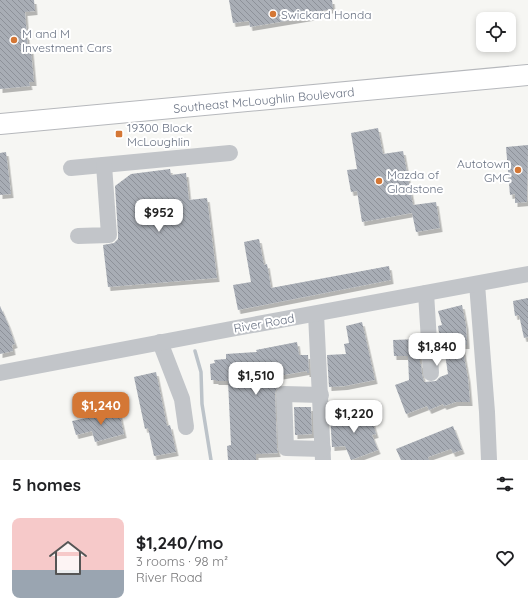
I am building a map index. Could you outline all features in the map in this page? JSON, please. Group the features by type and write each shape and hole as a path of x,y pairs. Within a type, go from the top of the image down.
{"main road":[{"name":"Southeast McLoughlin Boulevard","path":"0,124 528,75"}],"street":[{"path":"71,168 230,153"},
{"path":"78,236 110,235 104,165"},
{"name":"River Road","path":"0,373 528,274"},
{"path":"477,284 487,412 489,460"},
{"path":"426,293 431,373"},
{"path":"316,314 321,395 323,455 286,448 284,394 321,395"},
{"path":"160,342 182,399 186,427"}],"building":[{"name":"M and M Investment Cars","path":"0,0 34,0 35,11 25,12 28,50 31,50 34,82 29,82 30,86 0,89"},
{"name":"Swickard Honda","path":"229,0 332,0 333,9 315,12 316,16 250,27 249,21 233,23"},
{"name":"Mazda of Gladstone","path":"378,128 383,154 403,151 413,205 436,202 440,228 416,232 412,213 362,222 357,191 351,192 347,170 357,169 351,133"},
{"name":"Autotown GMC","path":"528,145 527,202 515,203 515,194 510,195 506,147"},
{"path":"6,152 11,194 0,195 0,153"},
{"path":"170,169 171,175 186,173 189,200 207,198 217,278 108,287 103,245 114,243 118,239 115,186 131,174"},
{"path":"259,239 264,265 267,264 271,288 389,266 391,280 238,310 233,285 251,282 244,242"},
{"path":"528,298 528,337 524,338 519,315 515,316 513,301"},
{"path":"462,305 466,326 467,345 462,345 468,379 470,402 456,402 444,406 443,404 429,410 427,406 406,414 395,385 409,380 408,356 394,356 393,340 419,339 420,364 424,382 436,381 440,377 448,374 444,347 441,347 438,326 442,325 438,311"},
{"path":"0,306 15,344 12,345 13,351 0,354"},
{"path":"362,322 375,380 345,386 329,387 327,355 346,354 344,344 349,343 346,326"},
{"path":"297,342 299,355 308,355 309,373 307,373 307,371 278,376 279,386 275,394 278,453 256,454 256,460 228,460 227,446 231,445 228,381 211,380 210,364 215,363 214,360 226,359 226,354 257,352 256,350"},
{"path":"156,372 167,426 170,425 176,452 154,456 148,428 145,429 134,377"},
{"path":"294,407 311,407 312,434 295,435"},
{"path":"369,410 376,434 372,435 378,450 351,460 345,446 332,447 330,414 341,414 341,418"},
{"path":"119,411 124,434 95,442 92,431 76,435 72,421"},
{"path":"453,426 462,450 453,453 451,449 428,457 429,460 401,460 396,449"}],"waterway":[{"path":"195,351 201,372 202,404 211,460"}],"place":[{"name":"Swickard Honda","path":"273,14"},
{"name":"M and M Investment Cars","path":"14,40"},
{"name":"19300 Block McLoughlin","path":"119,134"},
{"name":"Autotown GMC","path":"518,170"},
{"name":"Mazda of Gladstone","path":"379,181"}]}
